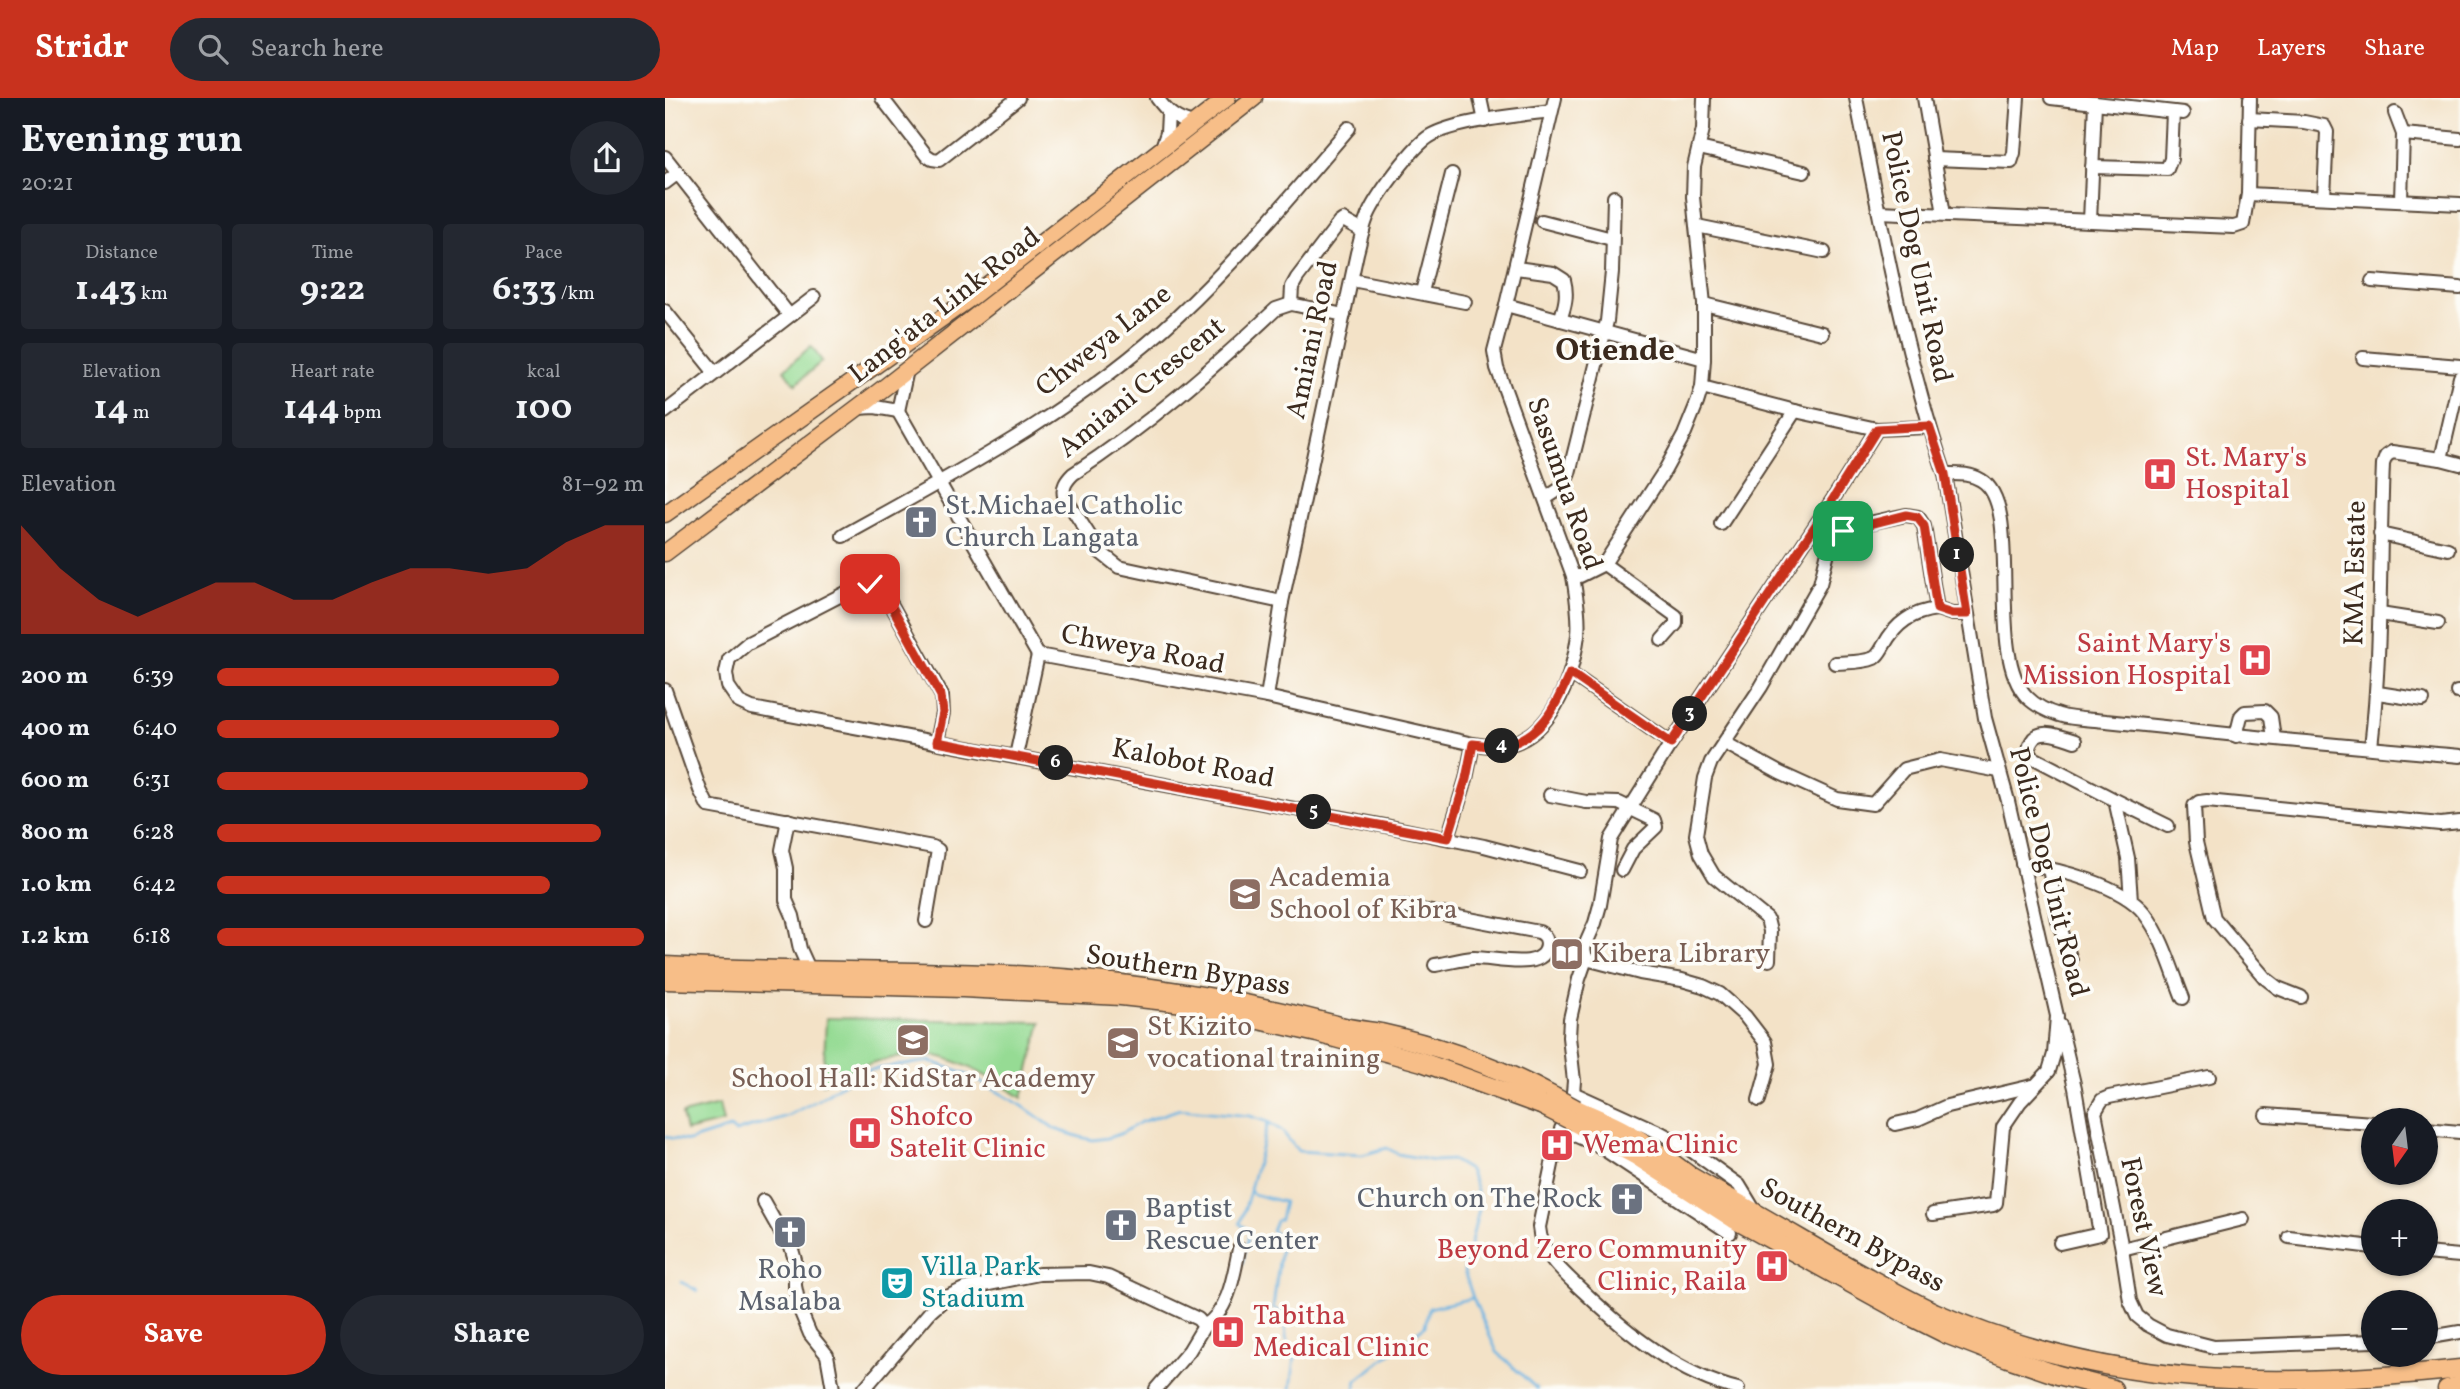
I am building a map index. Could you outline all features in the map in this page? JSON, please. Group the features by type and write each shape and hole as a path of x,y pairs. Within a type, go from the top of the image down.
{"highway":[{"name":"Southern Bypass","path":"665,966 755,971 1030,976 1143,986 1251,1004 1382,1033 1465,1059 1532,1085 1548,1101"},
{"name":"Southern Bypass","path":"665,980 963,988 1121,996 1184,1003 1317,1033 1422,1062 1548,1101 1571,1113 1734,1219 1912,1317 1956,1338 2057,1375 2113,1389"},
{"name":"Southern Bypass","path":"1571,1113 1630,1134 1693,1178 1857,1271 1967,1327 2054,1358 2147,1380 2221,1387 2310,1388 2376,1382 2460,1369"},
{"path":"2447,1389 2460,1386"}],"main road":[{"name":"Lang'ata Link Road","path":"665,514 962,304 1227,98"},
{"name":"Lang'ata Link Road","path":"665,553 907,370 1254,98"}],"street":[{"path":"882,98 929,158 939,160 1018,98"},
{"path":"1157,98 1168,113 1194,124"},
{"path":"1481,98 1485,121"},
{"path":"1573,576 1580,576 1604,564 1684,435 1702,387 1704,304 1693,197 1694,167 1703,129 1704,98"},
{"name":"Police Dog Unit Road","path":"1856,98 1879,212 1929,426 1945,474 1985,718 2057,1016 2052,1064 2003,1127 1996,1203 1993,1206 1933,1214"},
{"path":"1924,98 1944,214"},
{"path":"1934,159 2011,162 2018,98"},
{"path":"2051,98 2178,112 2167,169 2161,171 2092,167"},
{"path":"1879,212 2239,226 2246,217 2248,194 2250,98"},
{"path":"2089,221 2095,103"},
{"name":"Amiani Road","path":"1267,697 1282,602 1352,279 1370,210 1422,142 1441,131 1553,104"},
{"name":"Sasumua Road","path":"1473,744 1500,746 1527,737 1548,719 1570,673 1578,634 1573,576 1497,368 1494,351 1516,268 1553,104"},
{"path":"1161,150 1167,133 1168,113"},
{"path":"2395,113 2403,134 2401,200"},
{"path":"2249,119 2304,122 2324,126 2327,132 2324,197"},
{"name":"Chweya Lane","path":"843,536 1014,439 1125,362 1218,277 1349,128"},
{"path":"2403,134 2460,139"},
{"path":"1699,148 1804,172"},
{"path":"665,157 789,315"},
{"path":"665,183 678,173"},
{"path":"1422,292 1452,174"},
{"path":"2248,194 2460,204"},
{"path":"1546,498 1563,487 1569,473 1605,331 1614,197"},
{"path":"1344,315 1291,304 1292,287 1339,223 1343,220 1363,231"},
{"path":"1542,221 1612,239"},
{"path":"1697,226 1824,253"},
{"path":"1516,268 1553,273 1564,280 1567,290 1560,320"},
{"path":"1352,279 1465,302"},
{"path":"2372,281 2460,288"},
{"path":"665,412 814,297"},
{"name":"Amiani Crescent","path":"1282,602 1119,567 1100,552 1063,491 1066,480 1073,474 1120,444 1184,392 1276,309 1291,304"},
{"path":"1704,304 1822,333"},
{"path":"1506,305 1704,359"},
{"path":"665,311 715,373"},
{"path":"2363,358 2460,366"},
{"path":"855,408 876,407 898,411 907,370"},
{"path":"2441,459 2460,377"},
{"path":"1702,387 1877,429 1929,426"},
{"name":"Chweya Road","path":"898,411 1038,655 1267,697 1473,744"},
{"path":"1721,524 1795,411"},
{"path":"1738,1389 1716,1383 1651,1348 1612,1318 1549,1257 1539,1237 1539,1227 1571,1113 1574,1081 1569,1037 1570,1019 1585,953 1595,923 1611,839 1629,807 1877,429"},
{"name":"KMA Estate","path":"2371,747 2378,692 2383,464 2392,452 2403,452 2460,464"},
{"path":"1945,474 1969,475 1983,481 1995,494 2001,525 2009,658 2015,681 2027,697 2043,709 2067,717 2236,736 2460,756"},
{"path":"1769,960 1770,931 1767,919 1714,876 1701,854 1696,835 1705,778 1711,762 1766,680 1820,584 1831,540 1837,534 1851,527 1906,515 1917,517 1924,526 1937,609"},
{"path":"2380,534 2448,549"},
{"path":"1604,564 1676,616 1676,624 1662,640"},
{"name":"Kalobot Road","path":"937,742 943,713 941,696 885,594 870,584 857,587 748,643 729,659 726,673 728,686 739,702 752,708 1448,838 1580,871"},
{"path":"1835,663 1877,656 1899,624 1910,615 1937,609 1952,614 1967,614"},
{"path":"2380,614 2438,623"},
{"path":"1016,756 1038,655"},
{"path":"1570,673 1671,743"},
{"path":"665,690 708,806 938,850 926,921"},
{"path":"2378,692 2423,700"},
{"path":"2236,736 2241,716 2245,712 2265,712 2271,717 2274,738"},
{"path":"2075,741 2045,733 2037,735 2031,741 2030,753 2032,757 2168,826"},
{"path":"1725,743 1780,773 1837,799 1873,804 1904,769 1940,760 1999,771"},
{"path":"1448,838 1466,779 1473,744"},
{"path":"1550,796 1586,802 1609,801 1651,817 1655,827 1633,849 1622,870"},
{"path":"2115,800 2128,858 2131,900"},
{"path":"2301,997 2278,988 2265,978 2214,918 2196,842 2194,806 2207,801 2440,824 2460,822"},
{"path":"787,821 782,850 786,869 786,900 793,916 800,949 810,971"},
{"path":"2022,864 2049,868 2083,879 2131,900 2145,913 2153,926 2183,998"},
{"path":"2049,868 2058,920 2071,960"},
{"path":"1400,906 1539,932 1544,935 1547,948 1541,958 1530,961 1471,958 1435,965"},
{"path":"1547,948 1585,953 1640,973 1682,980 1720,994 1745,1016 1765,1042 1769,1064 1759,1100"},
{"path":"2057,1016 2073,1077 2100,1234 2060,1243"},
{"name":"Forest View","path":"2209,1077 2109,1097 2097,1106 2095,1119 2130,1301 2137,1316 2167,1335 2214,1347 2361,1341"},
{"path":"1895,1124 1918,1119 1947,1106 2036,1085"},
{"path":"1571,1113 1598,1146 1730,1233"},
{"path":"2266,1115 2361,1122"},
{"path":"2438,1130 2460,1132"},
{"path":"763,1201 790,1243 795,1260 795,1286 800,1310 810,1334 827,1355 833,1389"},
{"path":"2122,1249 2243,1219"},
{"path":"2289,1237 2361,1246"},
{"path":"1156,1389 1189,1351 1204,1326 1212,1321 1222,1308 1239,1249"},
{"path":"2438,1254 2460,1256"},
{"path":"864,1389 930,1312 947,1297 964,1289 1007,1279 1057,1273 1095,1273 1198,1319 1204,1326"},
{"path":"2438,1336 2460,1332"}],"green space":[{"path":"811,346 822,361 796,384 784,370"},
{"path":"826,1018 1041,1022 1022,1098 964,1065 928,1055 874,1062 823,1083"},
{"path":"719,1105 723,1122 686,1131 682,1114"}],"waterway":[{"path":"665,1137 689,1141 730,1128 735,1132 787,1116 818,1100 862,1071 930,1061 970,1076 1021,1105 1055,1129 1093,1140 1120,1134 1141,1122 1180,1109 1250,1116 1268,1122 1282,1131 1298,1151 1362,1155 1387,1148 1398,1154 1435,1161 1452,1160 1469,1170 1480,1205 1464,1271 1473,1298 1497,1352 1537,1389"},
{"path":"1268,1123 1250,1189 1253,1194 1284,1202 1280,1219 1276,1221 1272,1231 1282,1238 1273,1308 1285,1314 1286,1338 1295,1356 1291,1389"},
{"path":"1242,1264 1250,1231 1240,1224 1250,1191"},
{"path":"681,1282 698,1291"},
{"path":"1355,1389 1357,1380 1425,1326 1429,1308 1473,1298"},
{"path":"1202,1337 1208,1337 1232,1301"}],"place":[{"name":"St. Mary's Hospital","path":"2160,474"},
{"name":"St.Michael Catholic Church Langata","path":"921,522"},
{"name":"Saint Mary's Mission Hospital","path":"2255,660"},
{"name":"Academia School of Kibra","path":"1245,894"},
{"name":"Kibera Library","path":"1567,954"},
{"name":"School Hall: KidStar Academy","path":"913,1040"},
{"name":"St Kizito vocational training","path":"1123,1043"},
{"name":"Shofco Satelit Clinic","path":"865,1133"},
{"name":"Wema Clinic","path":"1557,1145"},
{"name":"Church on The Rock","path":"1627,1199"},
{"name":"Baptist Rescue Center","path":"1121,1225"},
{"name":"Roho Msalaba","path":"790,1232"},
{"name":"Beyond Zero Community Clinic, Raila","path":"1772,1266"},
{"name":"Villa Park Stadium","path":"897,1283"},
{"name":"Tabitha Medical Clinic","path":"1228,1332"}],"district":[{"name":"Otiende","path":"1615,352"}],"route":[{"path":"870,584 885,594 941,696 943,713 937,742 1448,838 1466,779 1473,744 1500,746 1527,737 1548,719 1570,673 1671,743 1877,429 1929,426 1945,474 1967,614 1946,613 1937,609 1924,526 1917,517 1906,515 1843,531"}]}
